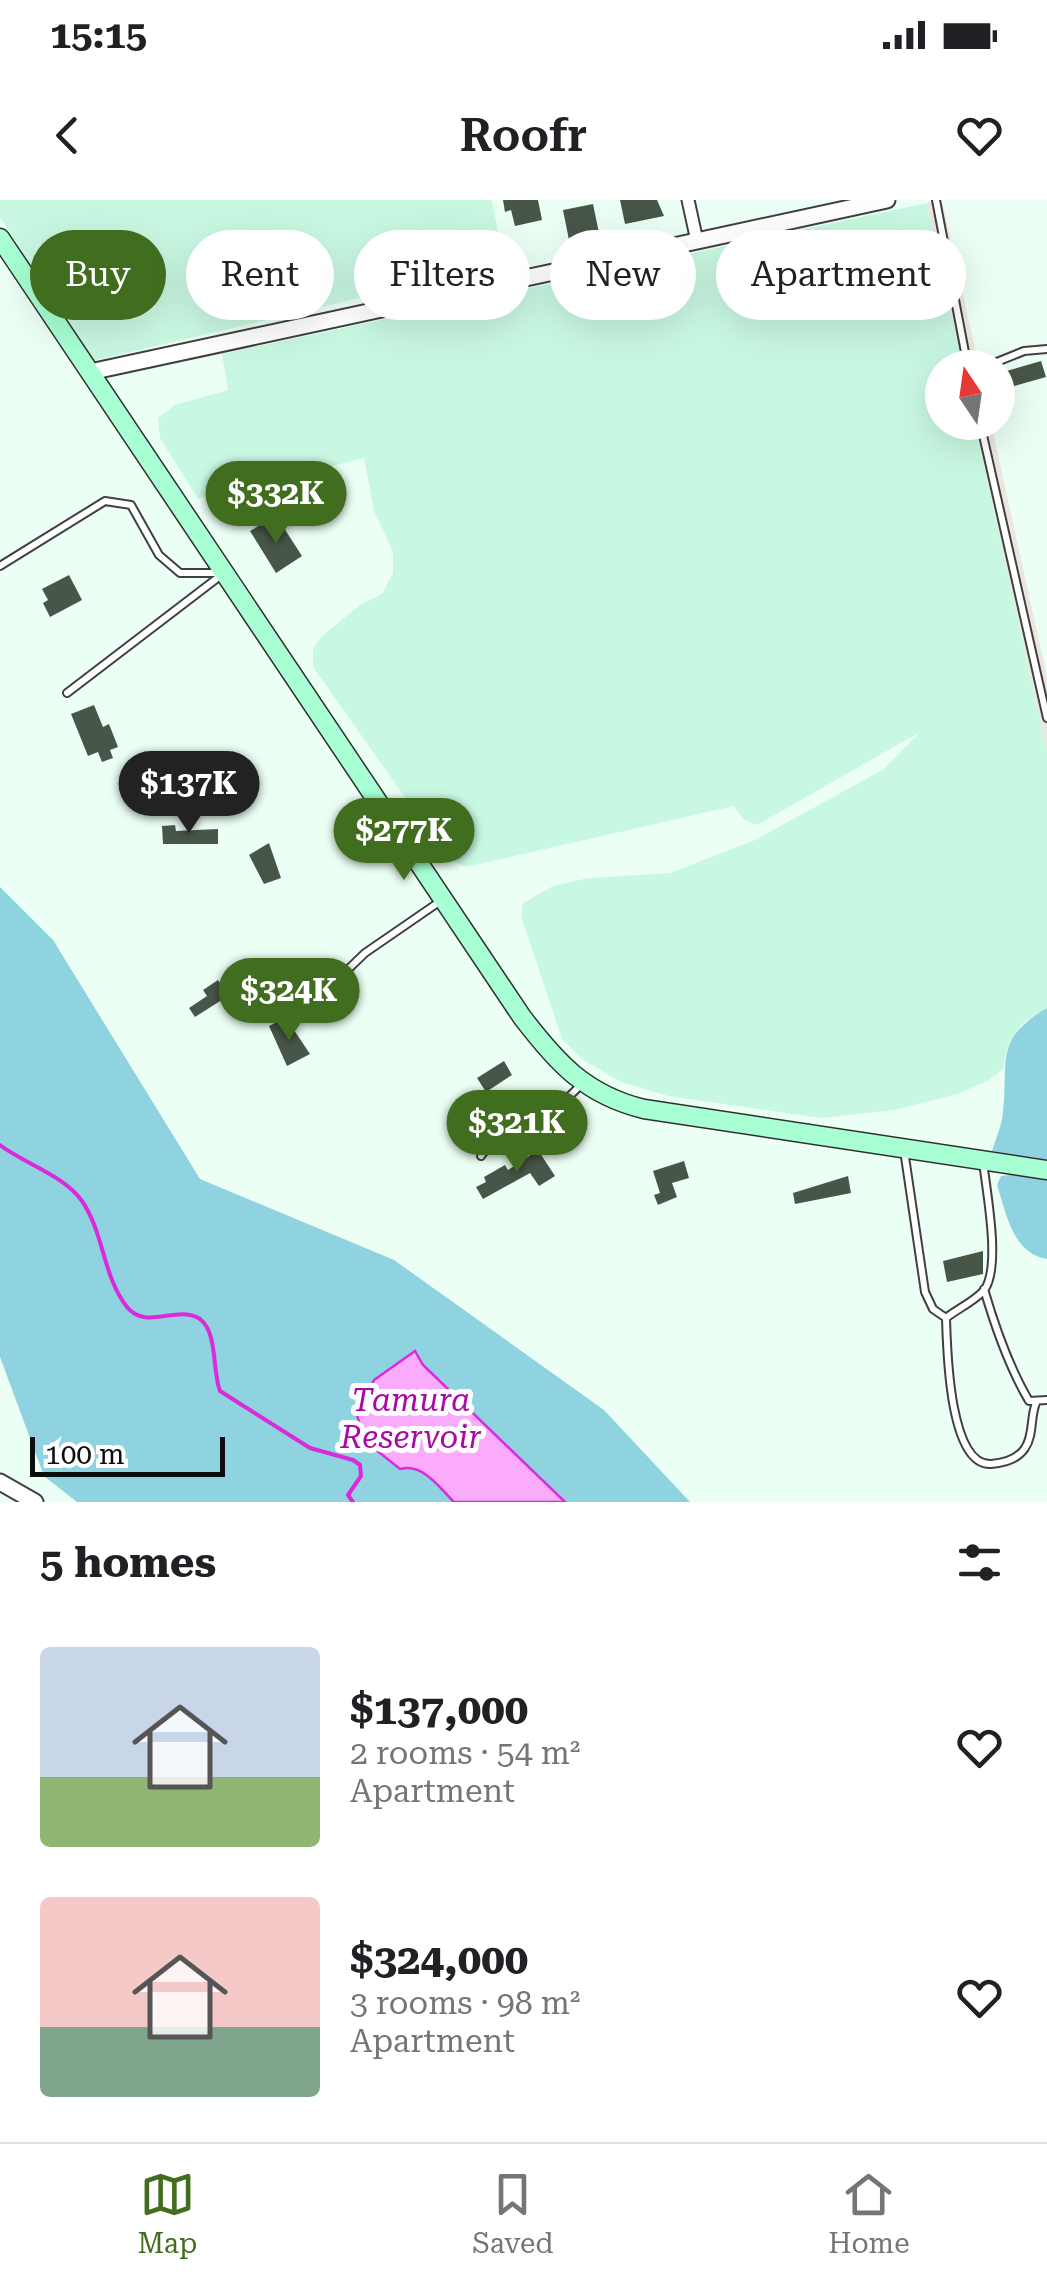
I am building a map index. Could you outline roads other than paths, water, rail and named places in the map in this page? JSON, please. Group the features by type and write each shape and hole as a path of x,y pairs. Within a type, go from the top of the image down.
{"main road":[{"path":"0,238 522,1017 553,1057 581,1084 608,1098 644,1109 1047,1170"}],"street":[{"path":"688,200 697,241"},
{"path":"90,372 851,204 887,200"},
{"path":"0,1482 17,1497 35,1502"}],"lane":[{"path":"936,200 965,350"},
{"path":"1015,355 1047,349"},
{"path":"984,440 1047,718"},
{"path":"0,566 105,502 131,505 159,554 180,573 224,572"},
{"path":"67,693 224,572"},
{"path":"310,1005 365,954 444,900"},
{"path":"480,1156 508,1126 566,1099 581,1084"},
{"path":"904,1149 925,1292 932,1310 946,1318"},
{"path":"982,1160 990,1229 990,1265 984,1289 1022,1390 1029,1401 1047,1400"},
{"path":"946,1318 984,1289"},
{"path":"946,1318 956,1418 964,1448 972,1459 998,1464 1025,1448 1036,1403"}],"water":[{"name":"Tamura Reservoir","path":"415,1351 423,1365 565,1502 454,1502 423,1473 400,1469 365,1441 357,1415 374,1380"}],"waterway":[{"path":"0,1145 65,1184 82,1201 119,1295 135,1314 191,1315 206,1325 220,1391 310,1448 360,1465 361,1476 348,1495 353,1502"}]}
